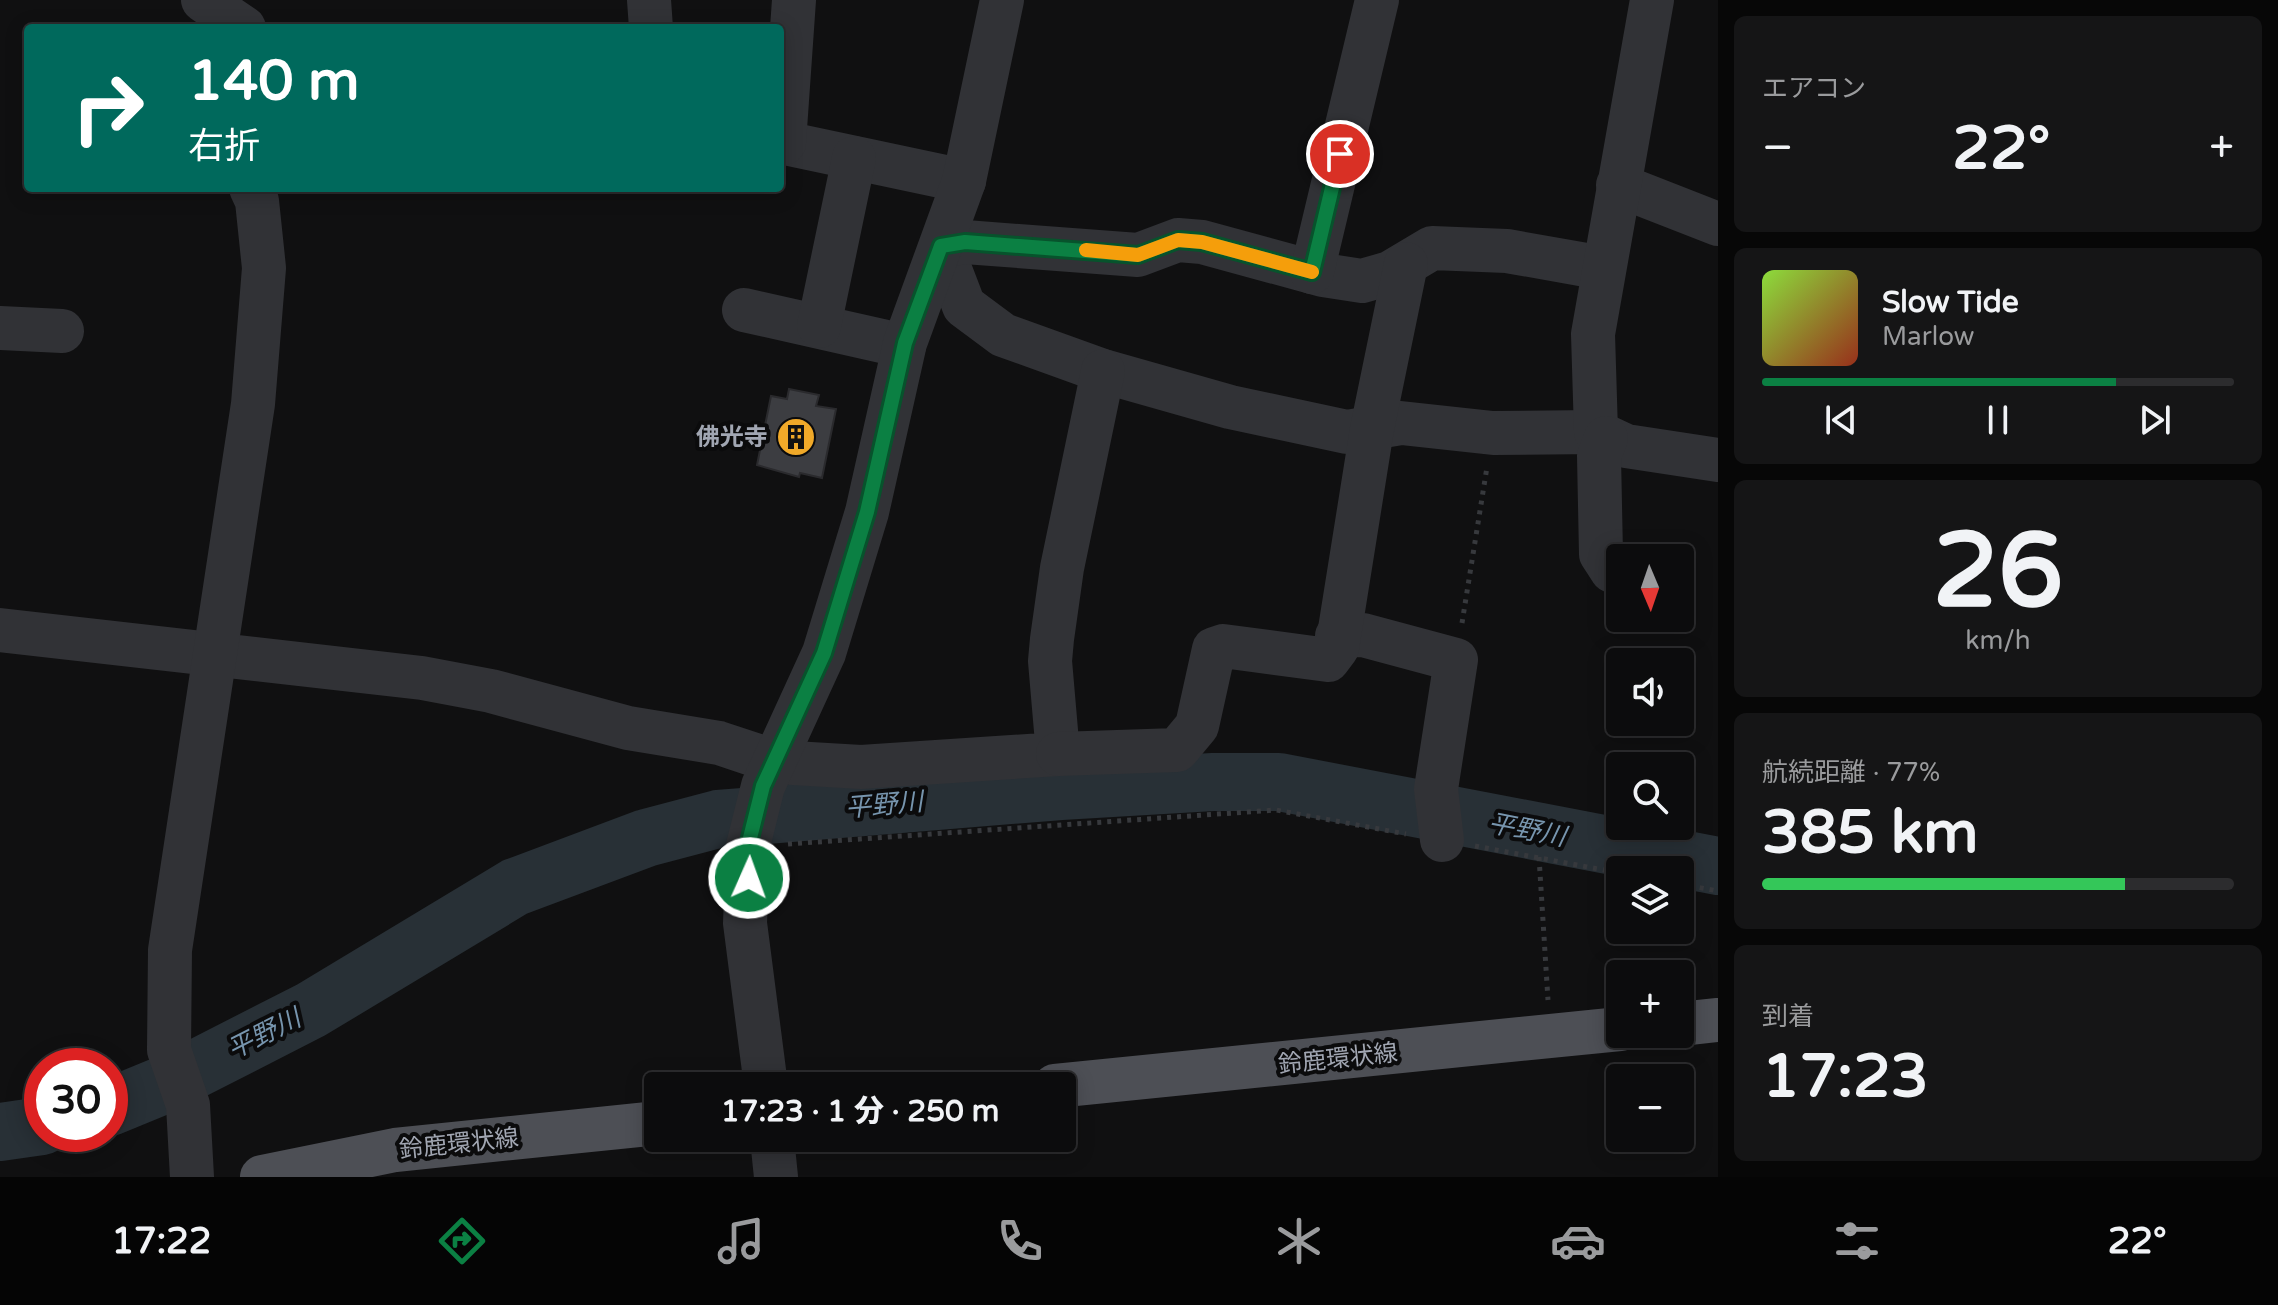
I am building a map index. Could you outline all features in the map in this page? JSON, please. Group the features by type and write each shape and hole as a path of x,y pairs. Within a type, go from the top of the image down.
{"main road":[{"path":"1694,1023 1718,1020"},
{"name":"鈴鹿環状線","path":"1076,1084 1606,1030"},
{"name":"鈴鹿環状線","path":"262,1177 395,1150 644,1124"}],"street":[{"path":"649,0 651,24"},
{"path":"784,118 794,0"},
{"path":"764,1072 745,923 748,846 770,774 824,653 867,512 904,346 964,181 1002,0"},
{"path":"1312,272 1377,0"},
{"path":"1606,562 1601,554 1601,435 1593,334 1652,0"},
{"path":"784,142 964,181"},
{"path":"819,326 854,158"},
{"path":"1618,185 1718,224"},
{"path":"192,1177 188,1105 169,1050 170,950 253,404 264,268 257,201 253,192"},
{"path":"941,246 965,242 1138,255 1178,240 1202,242 1312,272 1362,281 1406,264 1432,248 1507,251 1603,268"},
{"path":"941,246 964,306 1003,335 1103,371 1230,407 1347,432 1401,423 1493,433 1601,435 1626,446 1718,460"},
{"path":"0,630 422,678 491,691 628,728 719,743 770,774 1058,754 1177,750 1197,726 1214,649 1223,646 1328,660 1337,648 1372,429 1406,264"},
{"path":"744,310 904,346"},
{"path":"0,328 62,331"},
{"path":"1058,754 1050,661 1052,639 1062,568 1103,371"},
{"path":"1337,636 1363,635 1456,660 1436,789 1442,839"},
{"path":"773,1152 776,1177"}],"path":[{"path":"1456,660 1493,433"},
{"path":"748,846 1276,810 1606,870"},
{"path":"1539,857 1551,1036"},
{"path":"1694,887 1718,891"}],"building":[{"name":"佛光寺","path":"789,389 819,395 816,406 836,409 822,478 800,473 799,477 757,465 771,396 787,399"}],"waterway":[{"name":"平野川","path":"128,1100 166,1084 311,1010 515,887 646,838 718,819 1061,791 1213,782 1279,782 1718,866"},
{"name":"平野川","path":"0,1132 24,1129"}],"slow traffic":[{"path":"1086,250 1138,255 1178,240 1202,242 1312,272"}],"place":[{"name":"佛光寺","path":"796,437"}],"route":[{"path":"749,878 748,846 763,786 824,653 867,512 905,343 941,246 965,242 1138,255 1178,240 1202,242 1312,272 1340,154"}]}
